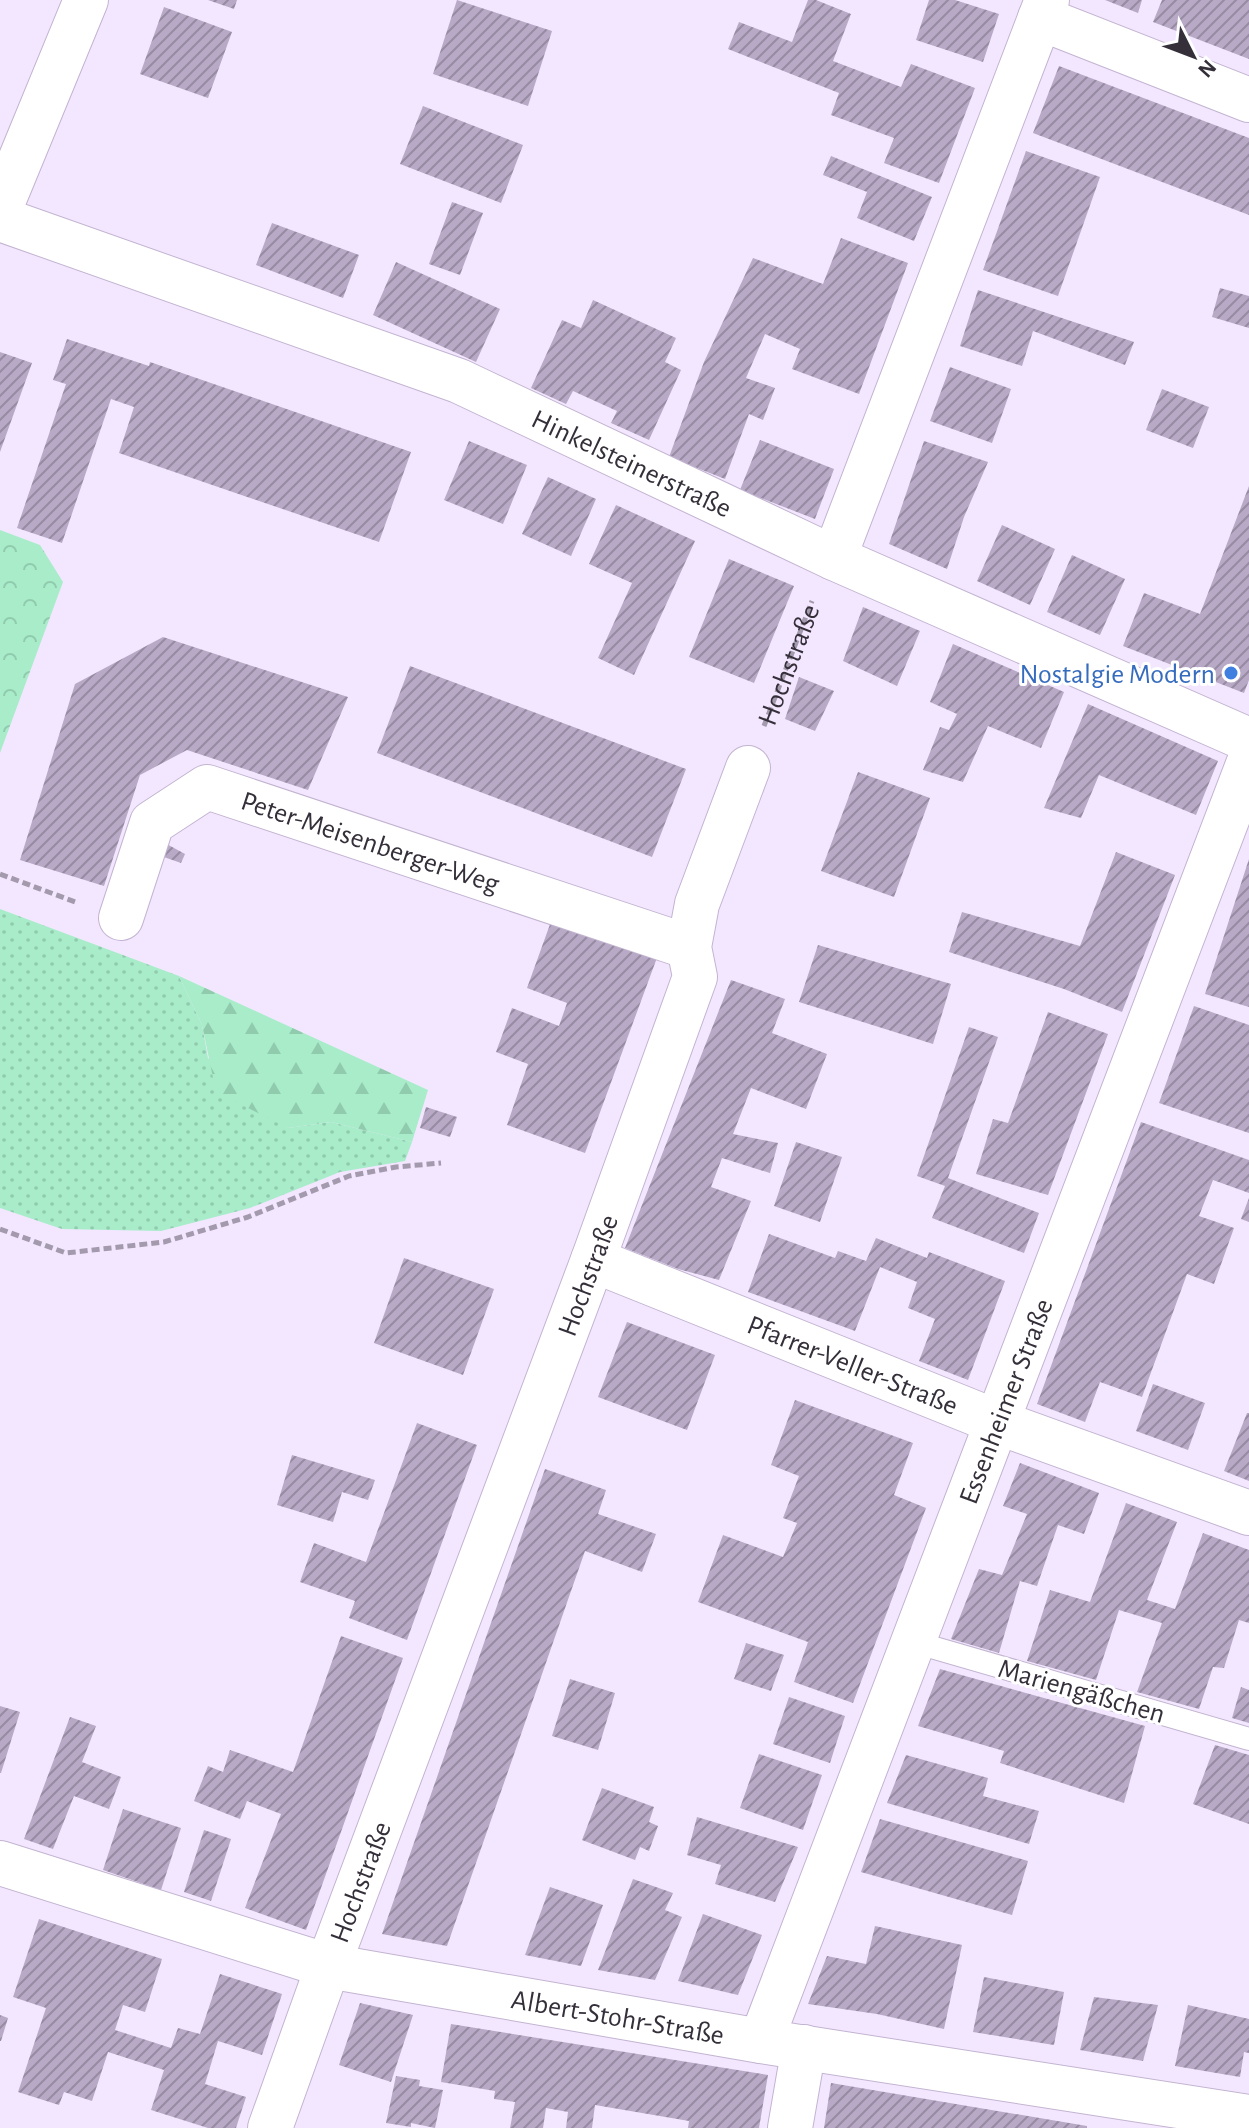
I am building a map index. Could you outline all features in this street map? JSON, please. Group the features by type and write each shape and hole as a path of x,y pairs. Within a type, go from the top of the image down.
{"street":[{"path":"0,209 86,0"},
{"path":"825,574 1044,9 1249,100"},
{"name":"Hinkelsteinerstraße","path":"0,219 459,381 825,574 1249,740"},
{"name":"Hochstraße","path":"270,2128 695,977 689,947 697,904 748,768"},
{"name":"Essenheimer Straße","path":"761,2041 1245,784"},
{"name":"Peter-Meisenberger-Weg","path":"121,918 152,823 207,787 689,947"},
{"name":"Pfarrer-Veller-Straße","path":"593,1260 997,1422 1249,1513"},
{"name":"Albert-Stohr-Straße","path":"0,1863 328,1966 761,2041 1249,2117"},
{"path":"790,2128 804,2047"}],"lane":[{"name":"Mariengäßchen","path":"914,1642 1249,1739"}],"path":[{"name":"Hochstraße","path":"748,768 825,574"},
{"path":"0,874 121,918"},
{"path":"0,1229 66,1253 164,1242 248,1217 349,1176 441,1163"}],"green space":[{"path":"0,530 40,545 63,582 0,753"},
{"path":"0,909 179,976 202,1025 208,1058 288,1128 331,1122 412,1142 405,1161 340,1172 250,1208 161,1231 62,1229 0,1208"},
{"path":"179,976 428,1090 412,1142 331,1122 288,1128 216,1092 202,1025"}],"building":[{"path":"208,0 237,0 234,9"},
{"path":"457,0 552,31 528,106 433,74"},
{"path":"808,0 816,0 851,14 833,61 901,87 911,64 975,88 939,183 884,163 894,138 831,115 839,93 728,49 739,22 792,42"},
{"path":"929,0 955,0 999,14 983,62 916,40"},
{"path":"1105,0 1142,0 1138,13"},
{"path":"1162,0 1249,0 1249,59 1153,22"},
{"path":"164,7 232,32 208,98 140,74"},
{"path":"1059,66 1249,138 1249,215 1033,133"},
{"path":"423,106 523,145 501,203 400,164"},
{"path":"1026,151 1100,177 1058,296 983,270"},
{"path":"831,156 932,197 914,241 857,218 867,192 823,175"},
{"path":"452,202 483,213 460,275 429,264"},
{"path":"272,223 359,255 343,298 256,265"},
{"path":"841,238 908,263 859,394 792,369 800,349 765,334 746,378 775,388 763,420 749,414 725,479 669,457 704,362 753,258 823,284"},
{"path":"396,262 500,309 476,362 373,315"},
{"path":"1220,288 1249,296 1249,328 1212,317"},
{"path":"978,290 1134,342 1125,365 1033,331 1022,366 960,346"},
{"path":"593,300 676,338 665,362 681,370 649,440 611,423 617,411 573,391 566,404 531,388 562,320 581,328"},
{"path":"67,339 149,366 150,362 411,452 379,542 119,453 134,407 111,399 62,543 17,528 66,384 53,380"},
{"path":"0,352 32,363 0,452"},
{"path":"950,367 1011,389 992,443 930,421"},
{"path":"1162,389 1209,407 1193,448 1146,430"},
{"path":"760,440 834,469 815,519 740,490"},
{"path":"469,441 527,465 503,524 444,500"},
{"path":"924,441 988,462 964,517 947,569 889,544"},
{"path":"548,477 596,499 571,556 522,534"},
{"path":"1249,486 1249,680 1244,693 1123,646 1144,593 1200,614"},
{"path":"616,505 695,541 634,675 598,658 632,583 589,564"},
{"path":"1002,525 1055,549 1030,605 977,581"},
{"path":"1072,555 1125,579 1100,635 1047,612"},
{"path":"729,559 794,586 754,683 689,657"},
{"path":"863,607 920,631 897,686 843,661"},
{"path":"163,637 348,697 308,790 187,750 140,775 104,886 20,860 75,684"},
{"path":"953,644 1064,692 1041,748 988,726 963,782 923,770 940,727 949,730 957,714 930,702"},
{"path":"410,666 686,769 652,857 377,753"},
{"path":"799,677 834,691 815,731 785,719"},
{"path":"1088,704 1218,761 1196,815 1099,775 1081,818 1044,808"},
{"path":"858,772 930,798 894,897 821,871"},
{"path":"163,842 185,854 181,863 158,855"},
{"path":"1116,852 1175,875 1122,1012 1064,989 949,952 962,912 1080,946"},
{"path":"1249,859 1249,1007 1205,994"},
{"path":"553,916 658,955 585,1153 507,1125 528,1064 496,1052 512,1008 559,1026 567,1003 527,988"},
{"path":"818,945 951,984 933,1044 799,1002"},
{"path":"731,980 785,999 772,1033 827,1054 806,1109 751,1088 733,1134 778,1143 770,1173 722,1158 711,1187 751,1201 719,1280 678,1269 625,1248"},
{"path":"1194,1006 1249,1025 1249,1133 1159,1103"},
{"path":"1048,1012 1108,1034 1048,1195 976,1174 993,1119 1008,1123"},
{"path":"969,1027 998,1037 948,1178 1039,1213 1024,1253 932,1218 945,1186 917,1176"},
{"path":"426,1107 457,1117 450,1137 420,1128"},
{"path":"1141,1122 1249,1160 1249,1193 1213,1180 1199,1216 1234,1228 1214,1284 1187,1274 1142,1397 1100,1382 1085,1422 1037,1404"},
{"path":"796,1142 842,1157 820,1222 774,1206"},
{"path":"1249,1198 1249,1222 1241,1219"},
{"path":"769,1234 835,1258 838,1251 866,1261 876,1238 927,1258 929,1252 1005,1281 968,1380 919,1361 935,1319 908,1308 917,1282 880,1267 855,1331 748,1292"},
{"path":"404,1258 494,1289 463,1375 374,1343"},
{"path":"627,1322 715,1355 687,1430 598,1397"},
{"path":"1153,1384 1205,1403 1188,1450 1136,1431"},
{"path":"795,1400 913,1443 894,1495 926,1508 853,1703 794,1682 808,1642 698,1602 723,1535 783,1557 797,1523 783,1518 799,1476 771,1465"},
{"path":"1249,1413 1249,1481 1224,1471"},
{"path":"417,1423 477,1445 407,1640 349,1618 355,1601 300,1582 314,1543 366,1562"},
{"path":"292,1455 375,1480 368,1500 342,1492 333,1522 277,1505"},
{"path":"1020,1463 1099,1493 1084,1534 1058,1525 1037,1586 1020,1581 999,1653 951,1639 979,1569 1002,1575 1027,1514 1003,1506"},
{"path":"545,1469 606,1490 598,1514 656,1534 642,1572 585,1551 447,1946 382,1934"},
{"path":"1126,1503 1177,1522 1147,1600 1175,1609 1203,1533 1249,1550 1249,1623 1239,1620 1224,1668 1213,1667 1199,1709 1137,1692 1162,1623 1119,1610 1096,1680 1027,1661 1050,1590 1090,1602"},
{"path":"341,1636 403,1658 306,1930 245,1908 281,1814 247,1801 240,1819 194,1801 208,1766 223,1772 230,1750 293,1772"},
{"path":"746,1643 784,1655 771,1691 734,1679"},
{"path":"940,1669 1145,1726 1124,1803 1000,1763 1004,1751 918,1726"},
{"path":"570,1679 615,1693 598,1750 552,1736"},
{"path":"1241,1687 1249,1690 1249,1723 1232,1718"},
{"path":"789,1697 845,1716 830,1763 773,1744"},
{"path":"0,1706 20,1712 1,1773 0,1773"},
{"path":"70,1717 96,1726 82,1762 121,1777 109,1809 74,1796 53,1849 24,1839"},
{"path":"1215,1745 1249,1755 1249,1824 1193,1804"},
{"path":"759,1754 822,1775 803,1830 740,1808"},
{"path":"906,1755 988,1778 983,1796 1039,1811 1029,1844 887,1803"},
{"path":"602,1788 654,1807 649,1822 658,1826 649,1851 640,1847 635,1860 582,1840"},
{"path":"123,1809 181,1828 161,1890 103,1870"},
{"path":"697,1817 798,1847 775,1902 715,1884 721,1865 687,1855"},
{"path":"880,1819 1028,1861 1012,1915 861,1872"},
{"path":"204,1830 231,1839 211,1901 184,1892"},
{"path":"633,1879 673,1893 665,1910 682,1917 655,1980 598,1970"},
{"path":"550,1887 603,1905 581,1966 525,1955"},
{"path":"703,1914 762,1935 738,1995 678,1981"},
{"path":"39,1919 162,1959 145,2012 123,2005 115,2030 171,2048 178,2028 200,2034 220,1974 282,1994 262,2055 218,2041 205,2084 246,2097 236,2128 208,2128 151,2110 164,2070 108,2052 92,2101 64,2092 59,2105 18,2092 46,2008 13,1997"},
{"path":"875,1926 962,1945 944,2029 877,2014 808,2004 827,1956 866,1964"},
{"path":"984,1977 1064,1992 1054,2045 973,2032"},
{"path":"1094,1997 1158,2005 1143,2061 1080,2050"},
{"path":"360,2003 413,2015 391,2082 339,2065"},
{"path":"1188,2005 1249,2019 1249,2053 1244,2052 1240,2077 1175,2066"},
{"path":"0,2015 8,2018 1,2041 0,2041"},
{"path":"451,2024 768,2075 759,2128 688,2128 689,2121 595,2105 592,2128 566,2128 568,2112 546,2108 543,2128 510,2128 515,2102 494,2099 495,2091 441,2082"},
{"path":"396,2076 420,2080 419,2086 443,2090 435,2128 411,2123 411,2127 386,2123"},
{"path":"831,2083 1087,2126 1087,2128 824,2128"}],"place":[{"name":"Nostalgie Modern","path":"1231,673"}]}
